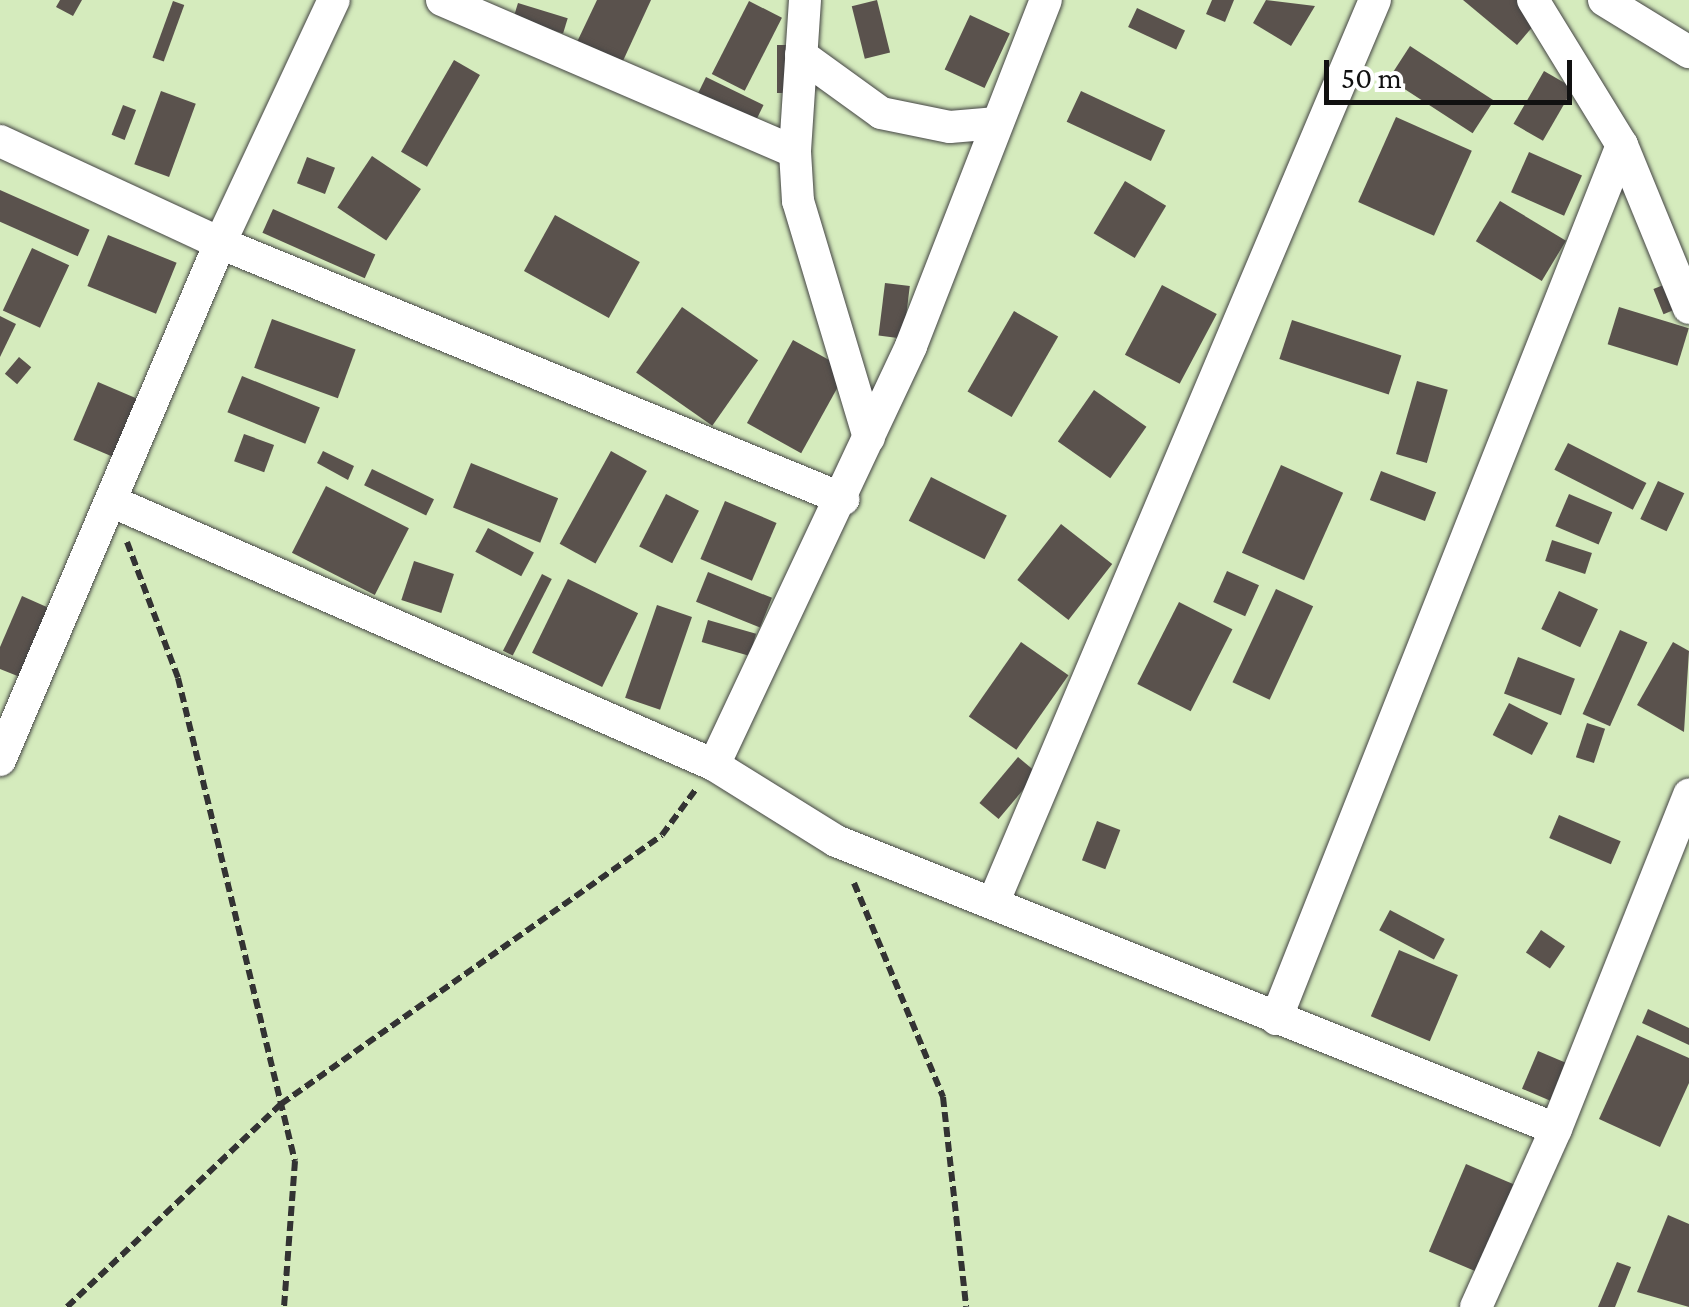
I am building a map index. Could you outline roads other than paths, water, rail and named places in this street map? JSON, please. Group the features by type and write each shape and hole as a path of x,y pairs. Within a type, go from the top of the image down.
{"street":[{"path":"0,760 113,502 220,242 334,0"},
{"path":"442,0 795,152"},
{"path":"805,0 795,152 798,200 868,438"},
{"path":"714,765 844,499 1046,0"},
{"path":"994,901 1376,0"},
{"path":"1533,0 1622,145 1689,308"},
{"path":"1604,0 1689,52"},
{"path":"802,55 881,112 950,127 997,122"},
{"path":"0,141 220,242 844,499"},
{"path":"1276,1019 1622,145"},
{"path":"113,502 714,765 836,840 1556,1129"},
{"path":"1476,1307 1556,1129 1689,796"}]}
